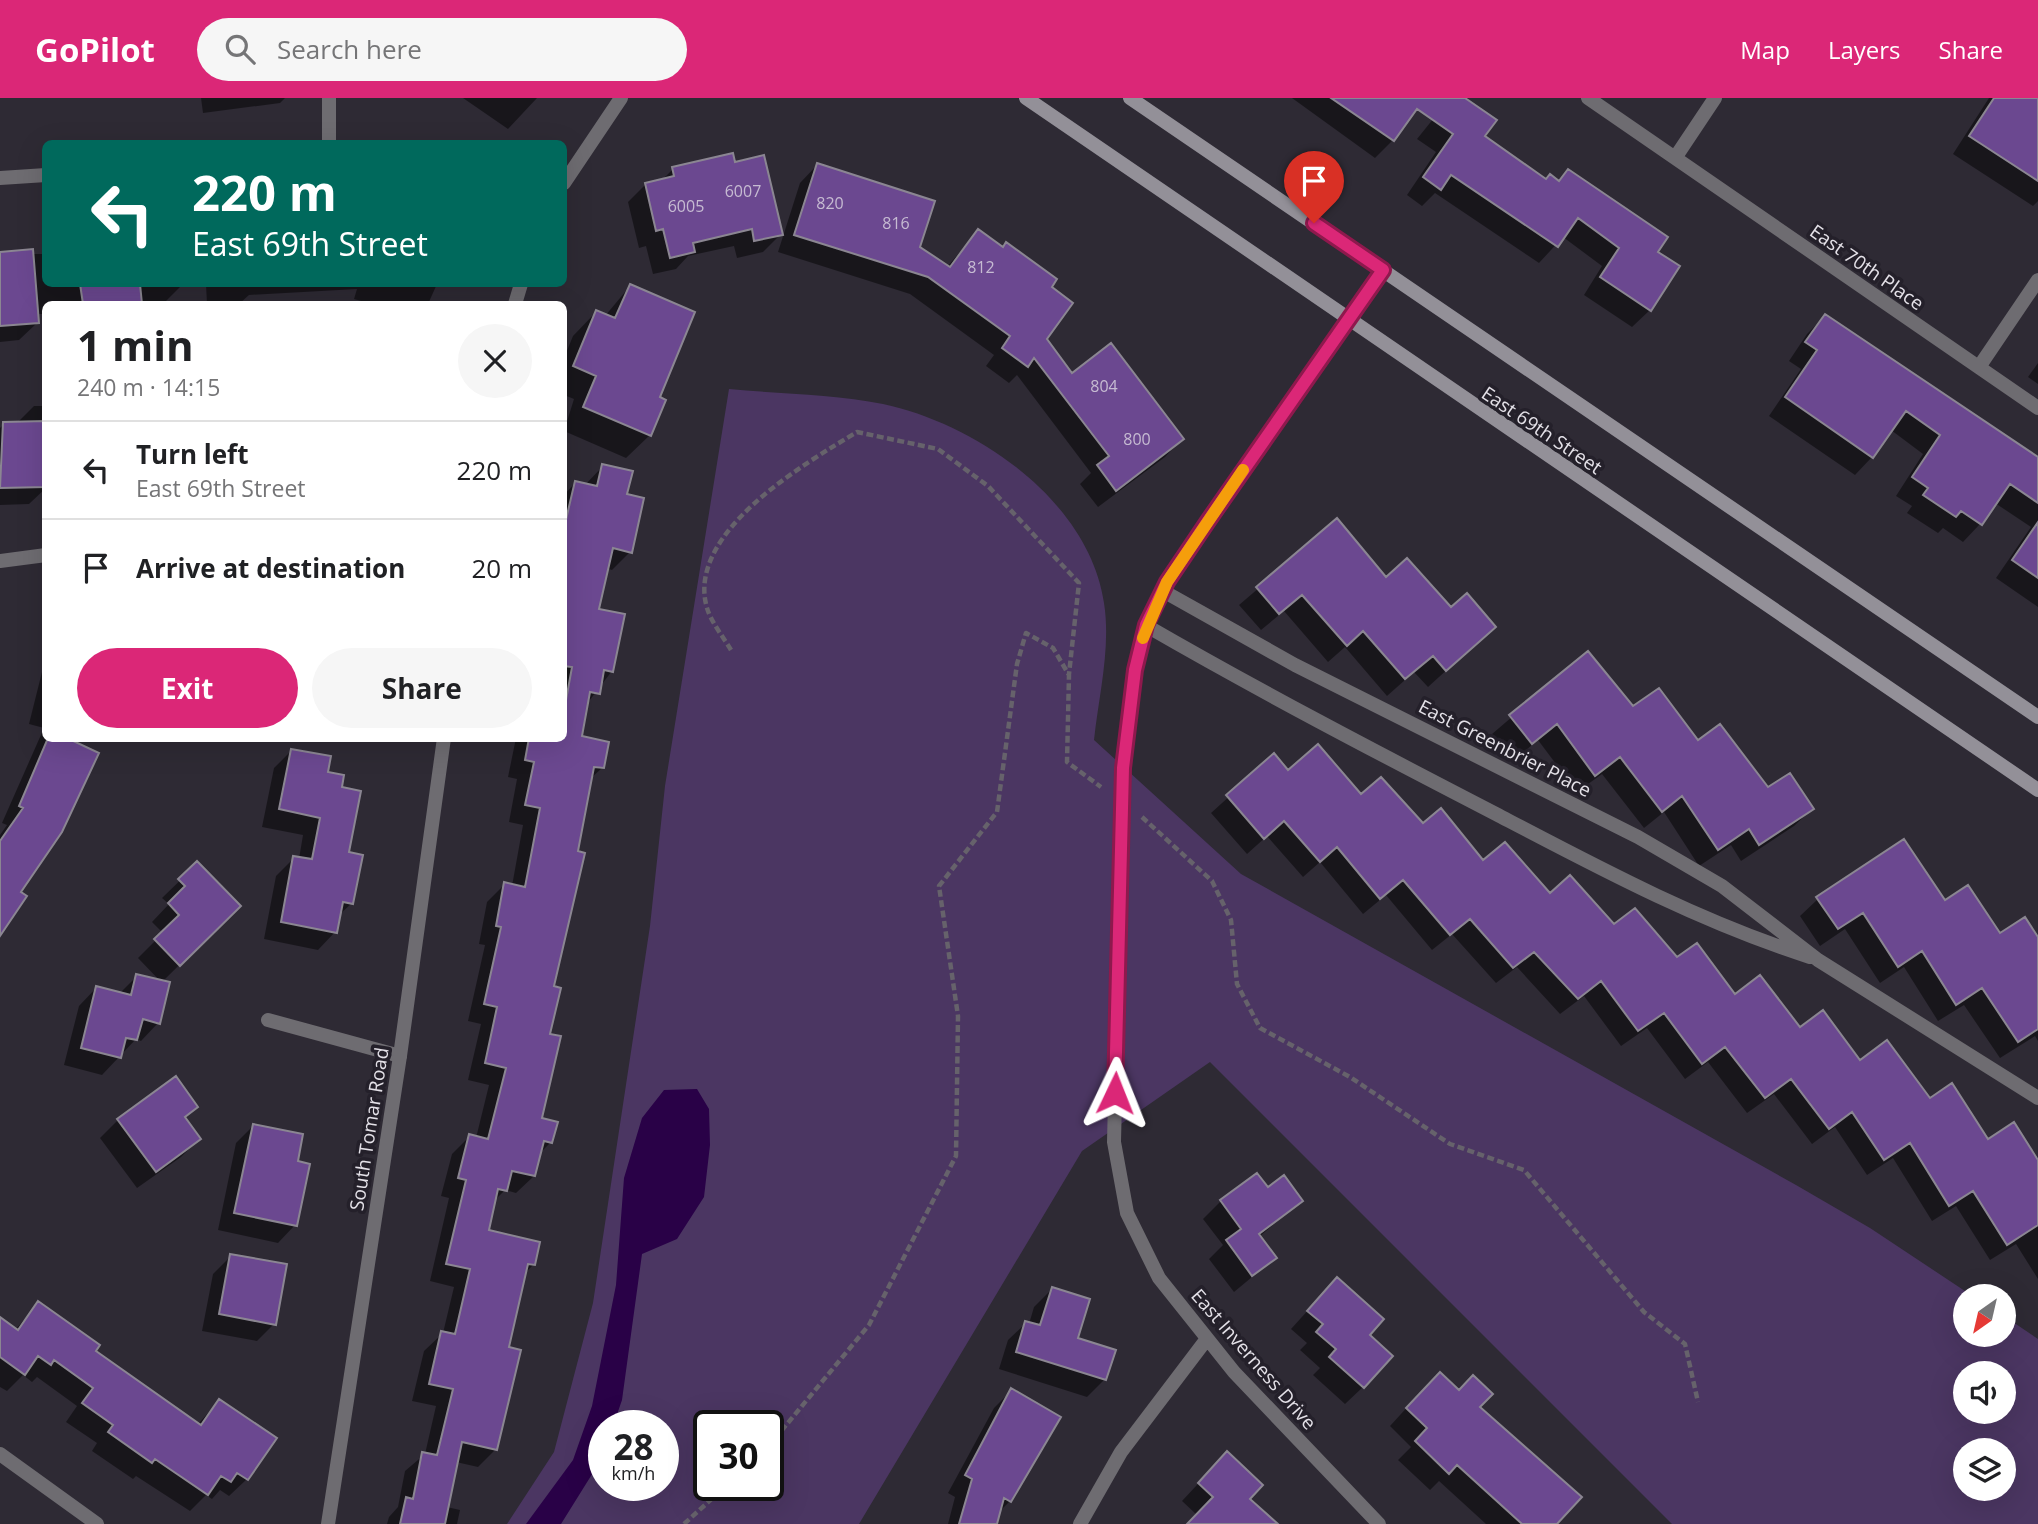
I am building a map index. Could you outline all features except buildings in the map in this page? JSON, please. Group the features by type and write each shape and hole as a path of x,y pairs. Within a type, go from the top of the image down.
{"main road":[{"name":"East 69th Street","path":"1026,98 2038,790"},
{"path":"1130,98 2038,718"}],"street":[{"path":"329,98 329,140"},
{"path":"567,179 621,98"},
{"name":"East 70th Place","path":"1588,98 2038,408"},
{"path":"1675,158 1716,98"},
{"path":"0,178 42,175"},
{"name":"East Inverness Drive","path":"1379,1524 1206,1340 1159,1278 1127,1213 1114,1142 1123,768 1135,670 1146,625 1163,591 1383,270"},
{"path":"1979,367 2038,280"},
{"path":"0,561 42,556"},
{"name":"East Greenbrier Place","path":"1163,591 1295,665 1637,837 1722,886 1818,960 2038,1098"},
{"name":"East Greenbrier Place","path":"1146,625 1272,698 1636,887 1747,937 1818,960"},
{"name":"South Tomar Road","path":"328,1524 400,1056 443,742"},
{"path":"268,1020 400,1056"},
{"path":"1080,1524 1121,1452 1206,1340"},
{"path":"0,1454 97,1524"}],"path":[{"path":"731,650 707,608 705,570 739,517 795,469 858,432 938,449 988,486 1079,583 1069,675 1067,762 1152,824 1212,881 1231,920 1237,984 1260,1028 1350,1077 1450,1144 1524,1170 1644,1312 1685,1344 1698,1402"},
{"path":"784,1428 869,1325 956,1156 958,1016 939,886 997,812 1017,664 1026,633 1053,648 1069,675"},
{"path":"684,1524 709,1501"}],"shaded area":[{"path":"729,389 826,396 883,404 919,414 955,429 990,449 1023,473 1052,500 1076,532 1094,566 1104,603 1106,637 1094,740 1241,874 1796,1185 1870,1228 1954,1284 1953,1348 2016,1348 2016,1324 2038,1339 2038,1524 1672,1524 1210,1062 1082,1151 859,1524 507,1524 554,1452 593,1303 650,926 665,786"},
{"path":"697,1089 709,1109 710,1145 704,1197 677,1239 642,1254 622,1400 619,1410 591,1410 616,1285 624,1178 642,1118 664,1090"},
{"path":"588,1417 588,1481 561,1524 526,1524 573,1460"}],"slow traffic":[{"path":"1143,638 1146,625 1167,582 1243,470"}],"route":[{"path":"1115,1093 1123,768 1135,670 1146,625 1167,582 1221,500 1383,270 1314,223"}]}
